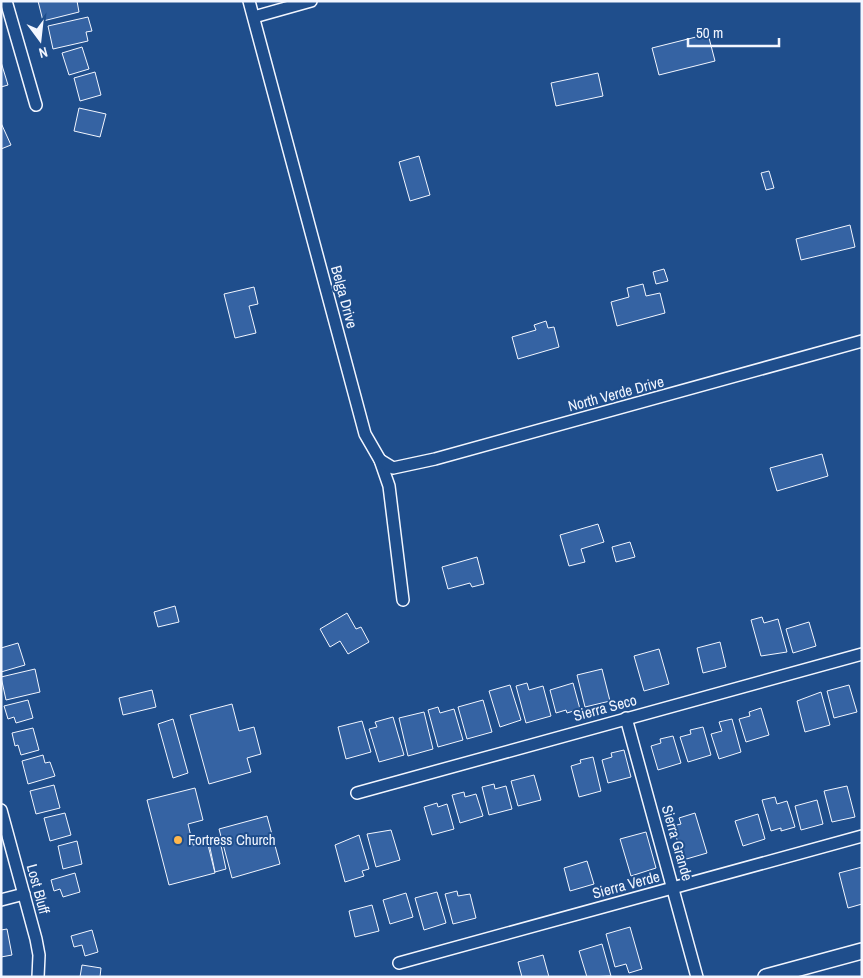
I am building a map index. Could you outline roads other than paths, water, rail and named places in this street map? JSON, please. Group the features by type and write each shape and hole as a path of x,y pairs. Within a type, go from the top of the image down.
{"main road":[{"path":"766,977 862,951"}],"street":[{"path":"6,1 36,105"},
{"name":"Belga Drive","path":"250,1 365,434 380,460 389,486 403,600"},
{"path":"254,17 310,1"},
{"name":"North Verde Drive","path":"380,460 393,468 436,459 862,342"},
{"name":"Sierra Seco","path":"357,793 862,654"},
{"name":"Sierra Grande","path":"626,718 698,977"},
{"name":"Lost Bluff","path":"1,810 37,947 38,977"},
{"name":"Sierra Verde","path":"398,963 862,836"},
{"path":"1,900 24,894"}],"place":[{"name":"Fortress Church","path":"178,840"}]}
